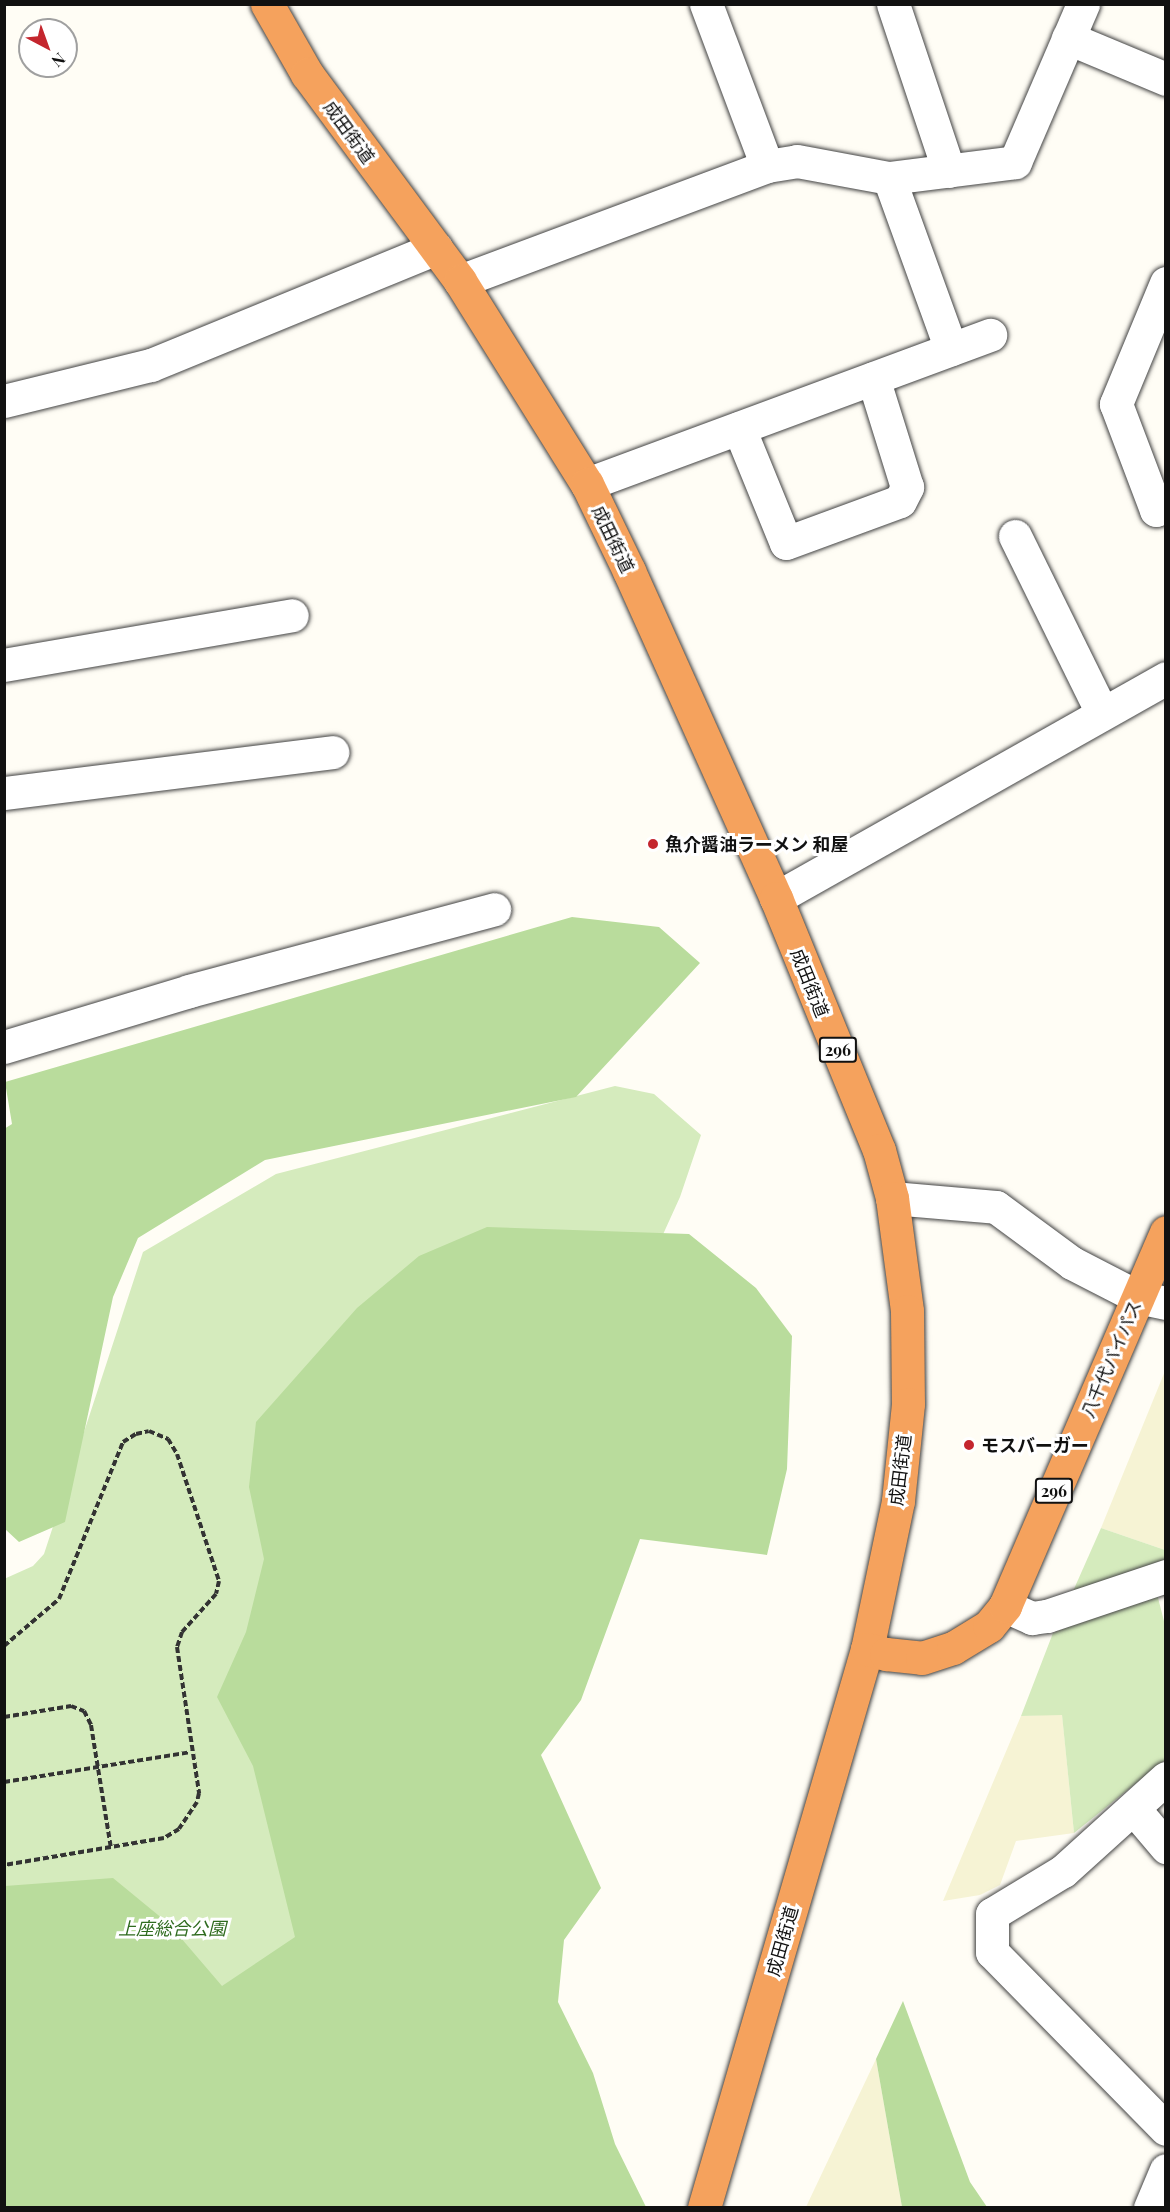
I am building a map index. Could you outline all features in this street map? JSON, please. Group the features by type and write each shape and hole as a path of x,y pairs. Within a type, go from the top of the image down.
{"highway":[{"name":"成田街道","path":"267,4 307,74 460,280 587,484 629,571 776,898 879,1150 892,1198 908,1311 908,1404 898,1501 867,1649 704,2208"},
{"name":"八千代バイパス","path":"867,1649 886,1654 922,1658 953,1648 989,1626 1005,1606 1152,1300 1166,1232"}],"street":[{"path":"706,4 767,166"},
{"path":"893,4 949,171"},
{"path":"460,280 767,166 797,161 889,178 1015,162 1083,4"},
{"path":"1068,38 1166,80"},
{"path":"889,178 951,349"},
{"path":"4,401 152,365 436,248"},
{"path":"1166,283 1116,404 1156,510 1166,506"},
{"path":"587,484 990,335"},
{"path":"739,428 786,543 900,501 907,487 873,378"},
{"path":"1015,536 1102,713"},
{"path":"4,665 292,615"},
{"path":"776,898 1166,678"},
{"path":"4,793 332,752"},
{"path":"4,1047 189,991 494,909"},
{"path":"892,1198 996,1207 1072,1263 1152,1300"},
{"path":"1005,1606 1032,1618 1047,1616 1166,1576"},
{"path":"1166,1778 1063,1871 992,1914 992,1952 1166,2129"},
{"path":"1134,1809 1166,1847"},
{"path":"1150,2208 1166,2170"}],"path":[{"path":"4,1646 59,1599 123,1442 136,1434 150,1431 163,1435 173,1445 177,1454 219,1581 216,1594 182,1632 177,1647 191,1752 199,1793 187,1820 172,1835 165,1838 4,1865"},
{"path":"4,1717 71,1706 80,1708 90,1720 111,1848"},
{"path":"4,1782 191,1752"}],"shaded area":[{"path":"1165,1371 1165,1550 1101,1528"},
{"path":"1062,1714 1074,1833 1016,1841 1000,1885 980,1895 943,1901 1021,1716"},
{"path":"876,2059 902,2207 806,2207"}],"green space":[{"path":"572,917 659,927 700,963 576,1097 265,1160 138,1238 113,1297 65,1522 19,1542 5,1529 4,1129 12,1124 5,1082"},
{"name":"上座総合公園","path":"615,1086 654,1094 701,1135 680,1197 650,1263 368,1967 5,2207 4,1579 33,1566 44,1554 143,1252 276,1174"},
{"path":"487,1227 689,1234 756,1288 792,1336 787,1469 767,1555 640,1539 581,1700 541,1755 601,1888 564,1940 558,2002 593,2073 615,2144 646,2207 5,2207 5,1886 113,1878 169,1924 222,1986 295,1937 253,1766 217,1697 246,1632 264,1559 249,1487 256,1422 357,1308 419,1256"},
{"path":"1101,1528 1165,1550 1165,1565 1070,1598"},
{"path":"1156,1590 1165,1625 1165,1760 1074,1833 1062,1715 1021,1716 1053,1633"},
{"path":"903,2001 970,2182 987,2207 902,2207 876,2059"}],"place":[{"name":"魚介醤油ラーメン 和屋","path":"653,844"},
{"name":"モスバーガー","path":"969,1445"}]}
